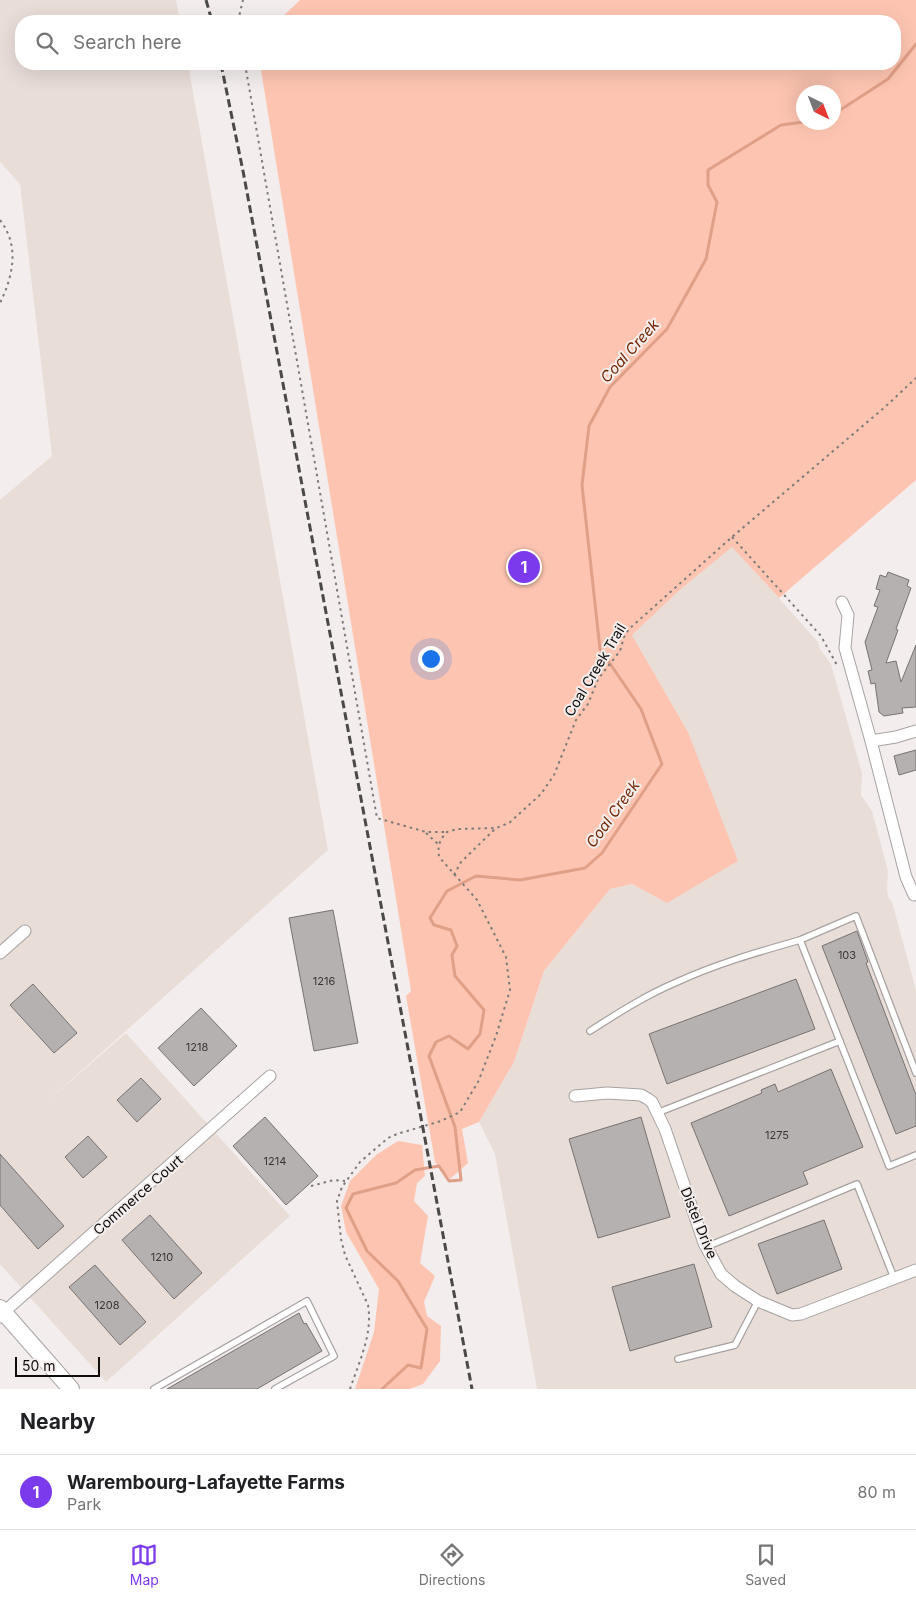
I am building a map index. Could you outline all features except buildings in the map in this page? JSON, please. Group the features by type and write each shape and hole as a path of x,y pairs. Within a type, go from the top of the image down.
{"main road":[{"path":"1,1313 71,1389"}],"street":[{"path":"842,602 848,615 845,648 906,877 915,897"},
{"path":"871,741 896,737 916,730"},
{"path":"0,953 25,931"},
{"name":"Commerce Court","path":"1,1313 270,1076"},
{"name":"Distel Drive","path":"574,1096 607,1093 641,1095 652,1102 664,1129 706,1247 721,1274 758,1301 792,1315 802,1314 916,1270"}],"lane":[{"path":"590,1031 631,1005 676,982 750,954 800,940 856,916 916,1073"},
{"path":"800,940 889,1166 916,1155"},
{"path":"657,1113 840,1041"},
{"path":"706,1247 857,1184 894,1278"},
{"path":"154,1389 307,1301 334,1356 275,1389"},
{"path":"678,1359 735,1345 758,1301"}],"path":[{"path":"239,15 243,0"},
{"name":"Coal Creek Trail","path":"246,70 377,818 426,832 447,832 457,829 496,828 508,823 523,811 548,785 554,775 576,720 588,704 598,679 620,651 624,637 629,629 916,378"},
{"path":"0,220 12,248 13,260 8,285 0,302"},
{"path":"732,537 821,636 838,668"},
{"path":"454,875 461,862 496,828"},
{"path":"426,832 438,845"},
{"path":"350,1389 364,1348 370,1323 370,1314 368,1305 345,1255 341,1239 337,1202 345,1181 360,1162 388,1138 440,1121 460,1112 478,1082 496,1036 510,990 506,957 478,900 454,875 438,853 438,845 441,838 447,832"},
{"path":"311,1186 334,1180 345,1181"}],"shaded area":[{"path":"0,0 176,0 179,15 15,15 15,70 189,70 328,850 42,1106 126,1033 290,1216 106,1382 0,1264 0,500 52,456 20,184 0,162"},
{"path":"300,0 916,0 916,480 779,598 732,547 682,588 632,635 688,732 738,861 667,903 632,884 610,889 544,971 514,1062 479,1122 462,1129 468,1163 450,1179 435,1162 406,996 411,991 261,70 901,70 901,15 284,15"},
{"path":"732,546 818,642 820,649 831,664 862,773 861,795 872,811 888,871 888,897 892,902 916,990 916,1389 537,1389 495,1154 479,1122 514,1062 544,971 610,889 632,884 667,903 688,732 632,635 682,588"},
{"path":"398,1141 422,1145 425,1176 417,1183 414,1201 428,1216 420,1263 435,1276 424,1302 427,1316 441,1326 440,1361 423,1384 410,1389 355,1389 374,1332 379,1289 346,1232 341,1206 350,1181 376,1155"}],"waterway":[{"name":"Coal Creek","path":"901,63 916,44"},
{"name":"Coal Creek","path":"841,109 888,79 895,70"},
{"name":"Coal Creek","path":"382,1389 408,1365 421,1368 427,1329 398,1281 367,1251 346,1208 353,1194 396,1183 415,1170 439,1166 449,1181 461,1180 455,1127 429,1056 436,1042 449,1036 468,1049 480,1034 484,1010 455,976 452,955 457,946 451,930 434,925 430,918 447,891 476,876 520,880 585,868 602,853 662,764 641,709 600,649 582,485 589,426 610,387 667,329 706,259 717,202 708,185 708,170 781,125 796,123"}],"railway":[{"path":"206,0 210,15"},
{"path":"222,70 243,171 472,1389"}],"place":[{"name":"Warembourg-Lafayette Farms","path":"524,567"}]}
